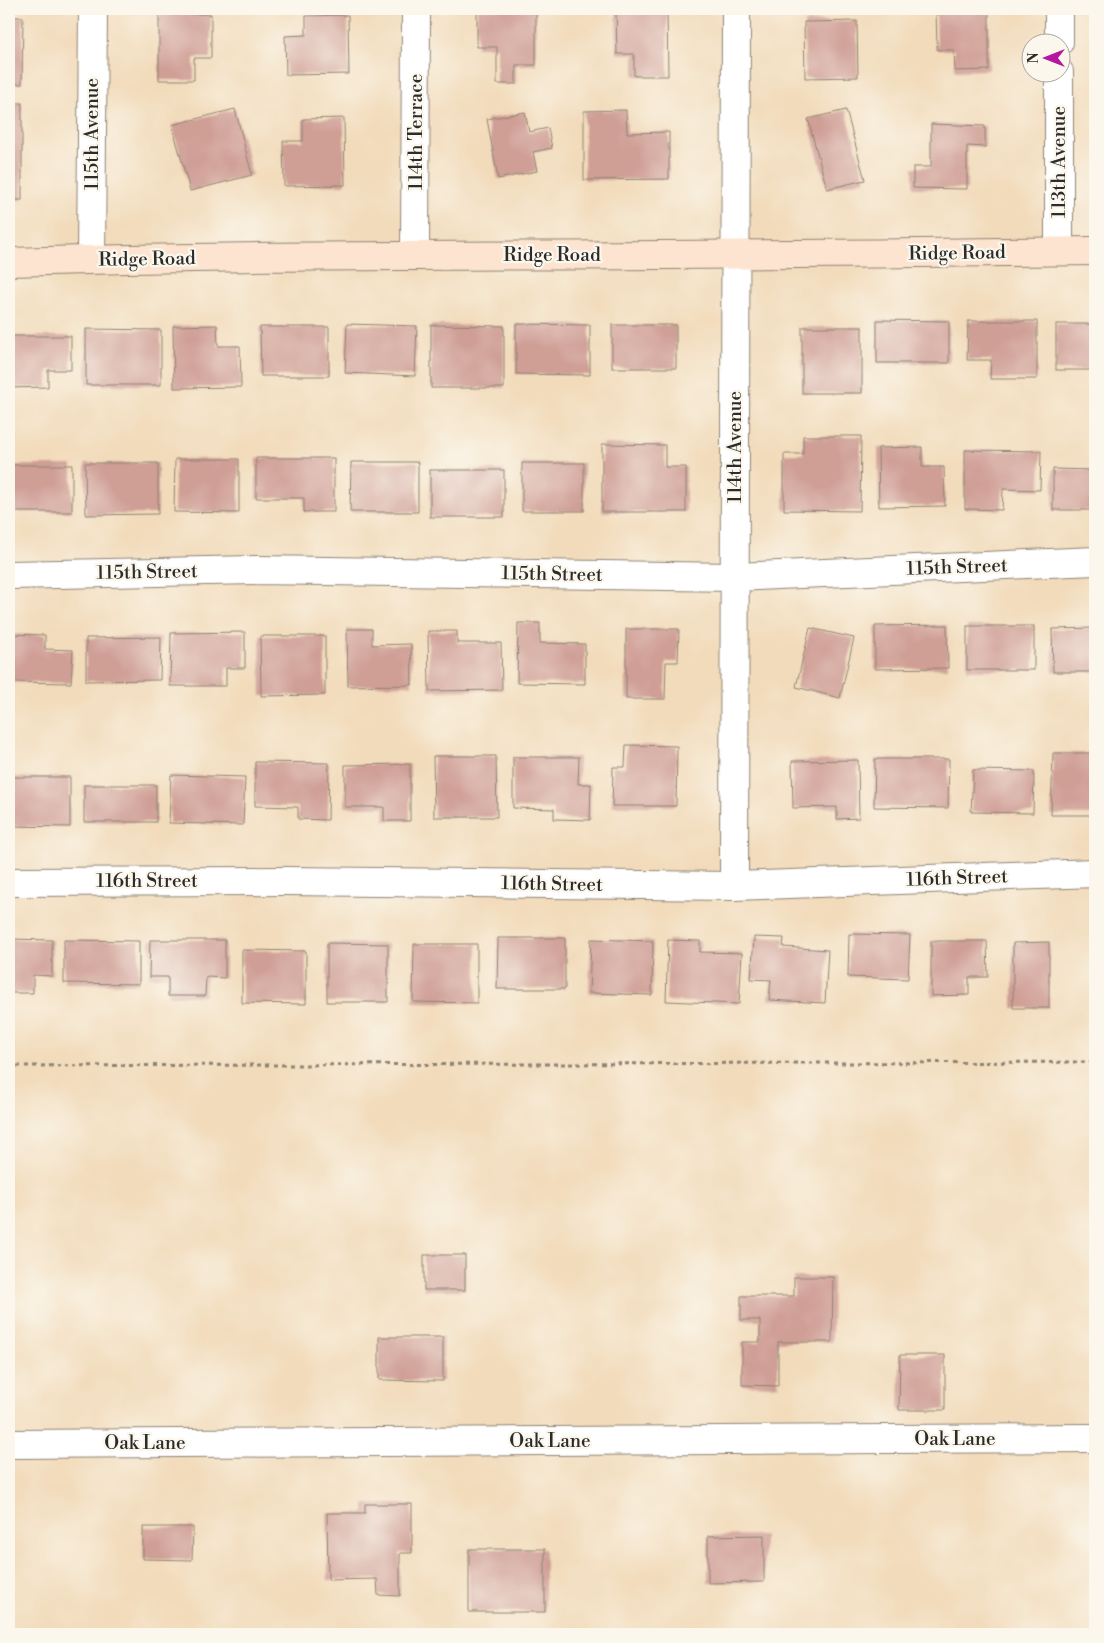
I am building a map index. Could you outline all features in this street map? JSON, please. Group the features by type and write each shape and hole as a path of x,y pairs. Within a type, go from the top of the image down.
{"street":[{"name":"115th Avenue","path":"91,259 93,9"},
{"name":"114th Terrace","path":"415,256 416,9"},
{"name":"114th Avenue","path":"734,886 736,9"},
{"path":"1058,9 1058,32"},
{"name":"113th Avenue","path":"1058,82 1058,251"},
{"name":"Ridge Road","path":"9,262 91,259 1095,251"},
{"name":"115th Street","path":"9,575 256,570 734,577 1095,561"},
{"name":"116th Street","path":"9,882 285,881 734,886 1095,873"},
{"name":"Oak Lane","path":"9,1444 1091,1438"}],"path":[{"path":"9,1066 1095,1062"}],"building":[{"path":"477,9 536,9 536,65 516,65 516,84 497,84 497,47 477,47"},
{"path":"936,9 989,9 989,70 955,71 954,50 937,50"},
{"path":"667,10 668,76 634,76 634,54 617,54 616,11"},
{"path":"159,14 211,14 211,58 194,58 194,80 159,80"},
{"path":"348,15 349,74 286,75 285,36 306,35 306,16"},
{"path":"9,17 23,17 22,84 9,84"},
{"path":"857,21 858,77 805,78 804,22"},
{"path":"9,103 22,103 22,200 9,200"},
{"path":"235,109 252,175 190,191 172,125"},
{"path":"626,110 627,133 669,132 669,179 584,180 584,111"},
{"path":"846,110 865,180 827,189 808,119"},
{"path":"525,112 529,132 548,128 552,148 533,152 537,171 498,179 487,119"},
{"path":"344,118 345,185 284,186 283,141 303,141 303,119"},
{"path":"931,124 985,126 985,147 967,146 967,189 913,188 913,167 931,167"},
{"path":"877,320 949,321 949,363 877,363"},
{"path":"968,321 1037,321 1037,379 990,379 991,360 967,360"},
{"path":"347,324 417,326 415,376 345,373"},
{"path":"516,324 590,325 590,375 516,374"},
{"path":"1056,324 1095,324 1095,370 1056,370"},
{"path":"217,325 218,346 240,346 241,387 174,388 173,326"},
{"path":"431,325 504,326 504,388 431,388"},
{"path":"612,325 676,325 676,368 612,368"},
{"path":"260,327 329,327 329,376 261,376"},
{"path":"802,327 862,327 862,393 802,393"},
{"path":"86,329 161,330 161,385 86,385"},
{"path":"9,336 71,336 71,370 48,370 48,387 9,388"},
{"path":"803,436 861,436 860,511 784,510 784,454 803,454"},
{"path":"602,444 665,445 665,467 686,467 686,512 602,512"},
{"path":"922,447 922,467 944,467 945,506 879,507 878,448"},
{"path":"965,450 1041,451 1040,490 1003,489 1002,510 965,509"},
{"path":"256,458 334,458 334,512 304,512 304,498 256,498"},
{"path":"175,459 239,459 239,513 174,512"},
{"path":"351,462 418,462 418,512 350,512"},
{"path":"85,463 158,463 158,514 86,515"},
{"path":"522,463 584,463 584,511 522,511"},
{"path":"9,465 72,465 72,512 9,512"},
{"path":"1053,469 1095,470 1095,510 1053,510"},
{"path":"430,470 504,470 504,517 430,517"},
{"path":"518,623 540,623 540,643 585,644 585,684 517,683"},
{"path":"947,625 948,668 875,669 875,626"},
{"path":"967,626 1034,626 1034,670 967,670"},
{"path":"810,628 854,638 840,698 796,687"},
{"path":"1095,628 1095,672 1053,672 1052,629"},
{"path":"347,629 372,629 372,645 411,644 412,685 348,686"},
{"path":"626,629 679,629 678,662 666,662 665,699 626,699"},
{"path":"428,631 457,631 457,643 501,643 502,690 429,691"},
{"path":"245,632 245,668 226,668 226,686 170,686 171,633"},
{"path":"9,634 45,635 45,649 73,650 71,683 9,682"},
{"path":"260,636 325,636 325,695 261,696"},
{"path":"161,637 160,680 86,681 86,638"},
{"path":"626,745 677,746 676,806 612,806 613,767 625,767"},
{"path":"1053,753 1095,753 1095,815 1051,815"},
{"path":"433,756 496,756 497,817 434,817"},
{"path":"513,757 579,757 578,784 591,784 590,820 554,819 554,809 513,808"},
{"path":"875,759 949,759 948,808 874,807"},
{"path":"858,760 859,818 837,819 837,807 793,808 792,761"},
{"path":"255,762 329,763 328,820 298,819 298,807 255,806"},
{"path":"410,764 410,821 384,821 384,807 345,807 345,765"},
{"path":"973,770 1034,771 1033,813 971,812"},
{"path":"171,775 245,777 243,825 169,823"},
{"path":"9,777 70,777 70,827 9,826"},
{"path":"84,785 156,785 156,822 84,822"},
{"path":"849,934 910,935 908,979 848,977"},
{"path":"754,937 784,938 783,947 828,950 825,1003 769,1000 771,980 751,979"},
{"path":"498,938 565,938 565,989 497,989"},
{"path":"9,939 52,940 52,976 33,975 33,993 9,993"},
{"path":"591,939 653,941 652,995 589,993"},
{"path":"64,940 139,941 139,984 64,983"},
{"path":"150,940 225,940 225,978 206,977 205,996 168,996 168,977 149,977"},
{"path":"668,940 700,941 700,952 742,953 739,1004 666,1001"},
{"path":"931,941 987,941 988,977 969,977 969,995 931,996"},
{"path":"1049,942 1049,1008 1013,1008 1013,943"},
{"path":"327,943 388,944 388,1002 327,1002"},
{"path":"414,944 477,944 477,1003 413,1002"},
{"path":"242,950 306,951 306,1004 242,1003"},
{"path":"424,1255 465,1255 465,1290 424,1290"},
{"path":"794,1277 833,1277 832,1342 778,1342 778,1386 742,1385 742,1342 760,1342 760,1320 741,1320 741,1296 794,1296"},
{"path":"379,1337 443,1337 443,1381 379,1380"},
{"path":"900,1355 945,1355 945,1410 899,1410"},
{"path":"365,1504 412,1504 412,1553 400,1553 400,1596 378,1595 377,1579 328,1580 327,1513 365,1513"},
{"path":"143,1527 193,1527 192,1560 143,1559"},
{"path":"764,1535 764,1582 708,1583 708,1536"},
{"path":"469,1549 545,1549 545,1612 469,1612"}]}
